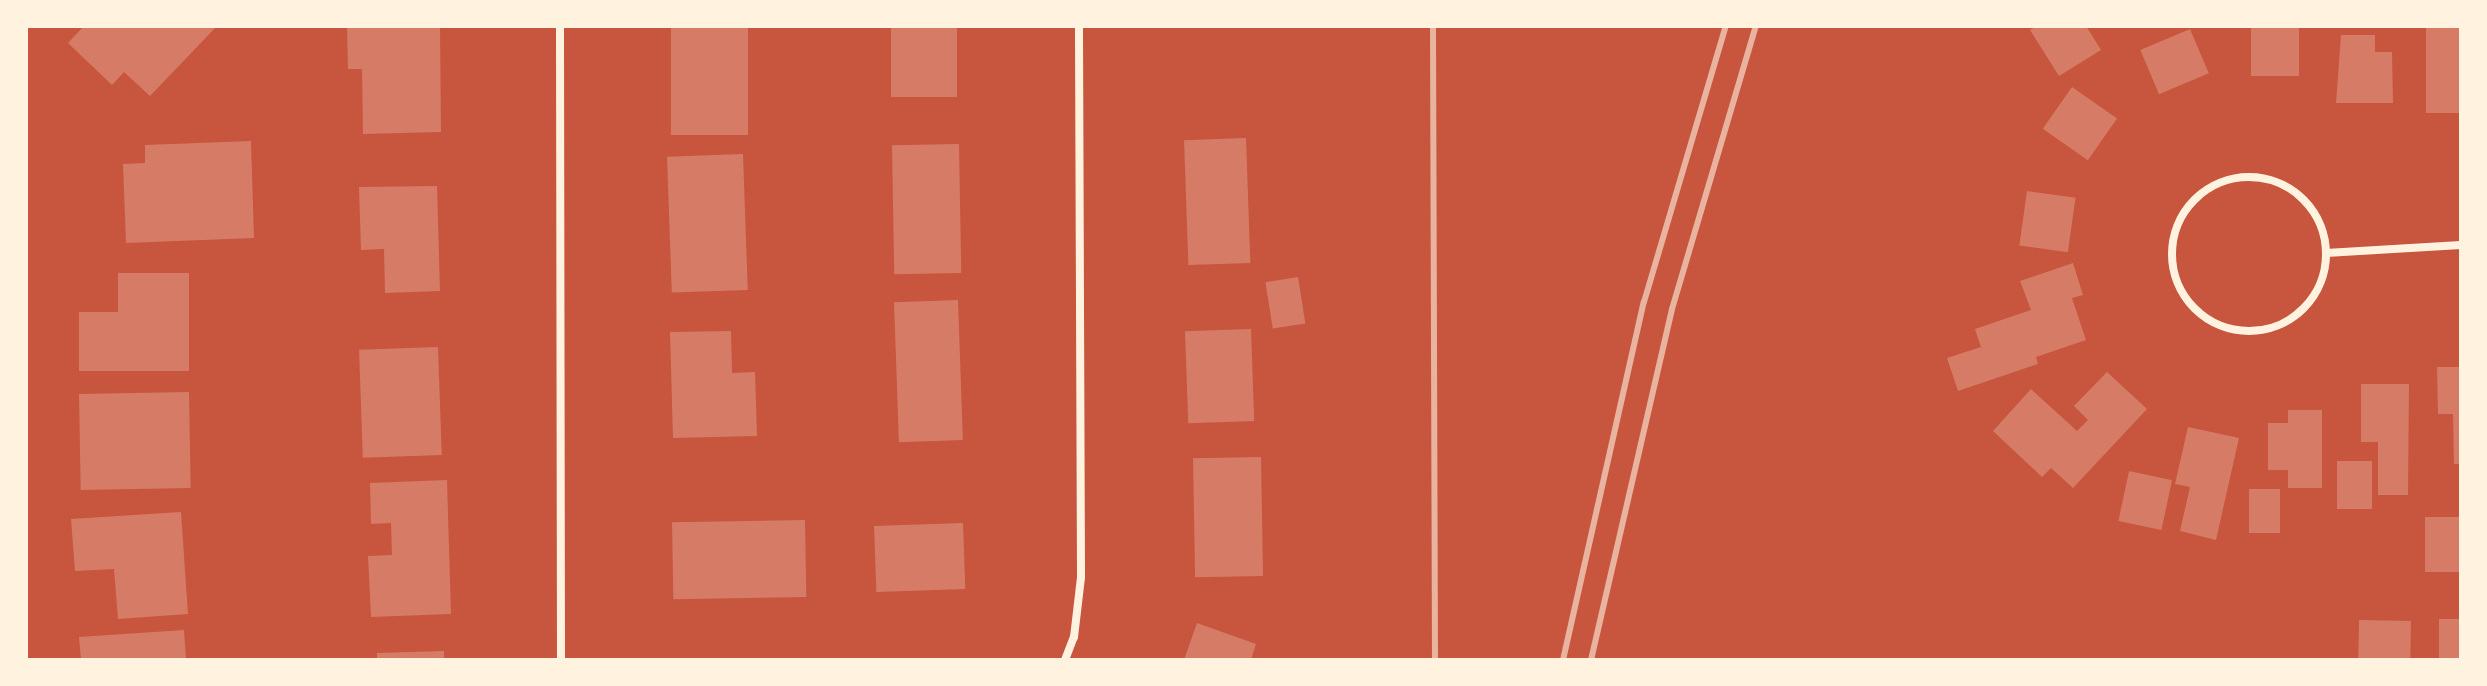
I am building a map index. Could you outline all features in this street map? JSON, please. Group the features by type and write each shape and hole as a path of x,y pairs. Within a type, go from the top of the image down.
{"street":[{"path":"560,26 561,660"},
{"path":"1065,660 1081,577 1079,26"},
{"path":"2238,177 2264,178 2289,187 2309,205 2322,227 2326,253 2312,300 2271,328 2246,331 2200,315 2173,273 2171,247 2178,222 2203,193 2238,177"},
{"path":"2326,253 2461,245"}],"building":[{"path":"84,26 217,26 150,96 124,72 112,85 68,43"},
{"path":"440,26 441,132 363,134 362,69 348,69 347,28"},
{"path":"671,26 748,26 748,135 671,135"},
{"path":"891,26 957,26 957,97 891,97"},
{"path":"2037,26 2086,26 2101,50 2059,76 2030,30"},
{"path":"2251,26 2299,26 2299,76 2251,76"},
{"path":"2426,26 2461,26 2461,113 2426,113"},
{"path":"2190,29 2209,73 2159,94 2140,50"},
{"path":"2341,35 2375,35 2375,52 2392,52 2393,103 2336,103"},
{"path":"2072,87 2117,119 2088,160 2043,129"},
{"path":"1246,138 1250,263 1188,265 1184,140"},
{"path":"251,141 254,238 126,243 123,164 145,163 145,145"},
{"path":"959,144 961,273 894,274 892,145"},
{"path":"743,154 748,290 672,293 667,157"},
{"path":"437,186 440,291 385,293 384,249 361,250 359,187"},
{"path":"2027,191 2076,198 2068,252 2019,245"},
{"path":"2073,263 2083,295 2072,298 2086,340 2036,357 2038,364 1958,391 1947,358 1981,347 1975,329 2031,310 2020,281"},
{"path":"118,273 189,273 189,371 79,371 79,312 118,312"},
{"path":"1298,277 1305,323 1273,329 1265,282"},
{"path":"958,300 963,440 899,442 894,302"},
{"path":"1251,329 1254,421 1188,423 1185,331"},
{"path":"731,331 732,373 755,372 757,436 673,438 670,332"},
{"path":"438,347 442,455 363,458 359,350"},
{"path":"2437,367 2461,367 2461,464 2454,464 2453,414 2438,414"},
{"path":"2107,372 2147,409 2073,488 2051,468 2042,477 1993,431 2031,389 2077,431 2088,420 2074,406"},
{"path":"2361,384 2409,384 2408,495 2378,495 2378,442 2361,442"},
{"path":"189,392 191,488 81,490 79,394"},
{"path":"2288,410 2322,410 2322,488 2288,488 2288,470 2268,470 2268,423 2288,423"},
{"path":"2188,427 2239,438 2216,540 2180,531 2190,487 2175,484"},
{"path":"1261,457 1263,576 1195,577 1193,458"},
{"path":"2337,461 2372,461 2372,509 2337,509"},
{"path":"2129,471 2172,480 2161,530 2118,521"},
{"path":"447,480 451,614 371,617 368,556 392,555 391,523 371,524 370,483"},
{"path":"2249,489 2280,489 2280,533 2249,533"},
{"path":"181,512 188,614 118,619 114,569 75,571 71,519"},
{"path":"2425,517 2461,517 2461,572 2425,572"},
{"path":"805,520 806,597 673,599 672,522"},
{"path":"963,523 965,589 876,592 874,526"},
{"path":"2439,619 2461,619 2461,660 2439,660"},
{"path":"2359,620 2411,621 2410,660 2358,660"},
{"path":"1197,623 1256,644 1251,660 1184,660"},
{"path":"184,630 186,660 81,660 79,637"},
{"path":"444,651 444,660 377,660 377,653"}],"railway":[{"path":"1433,26 1435,660"},
{"path":"1563,660 1644,302 1726,26"},
{"path":"1591,660 1672,309 1756,26"}]}
